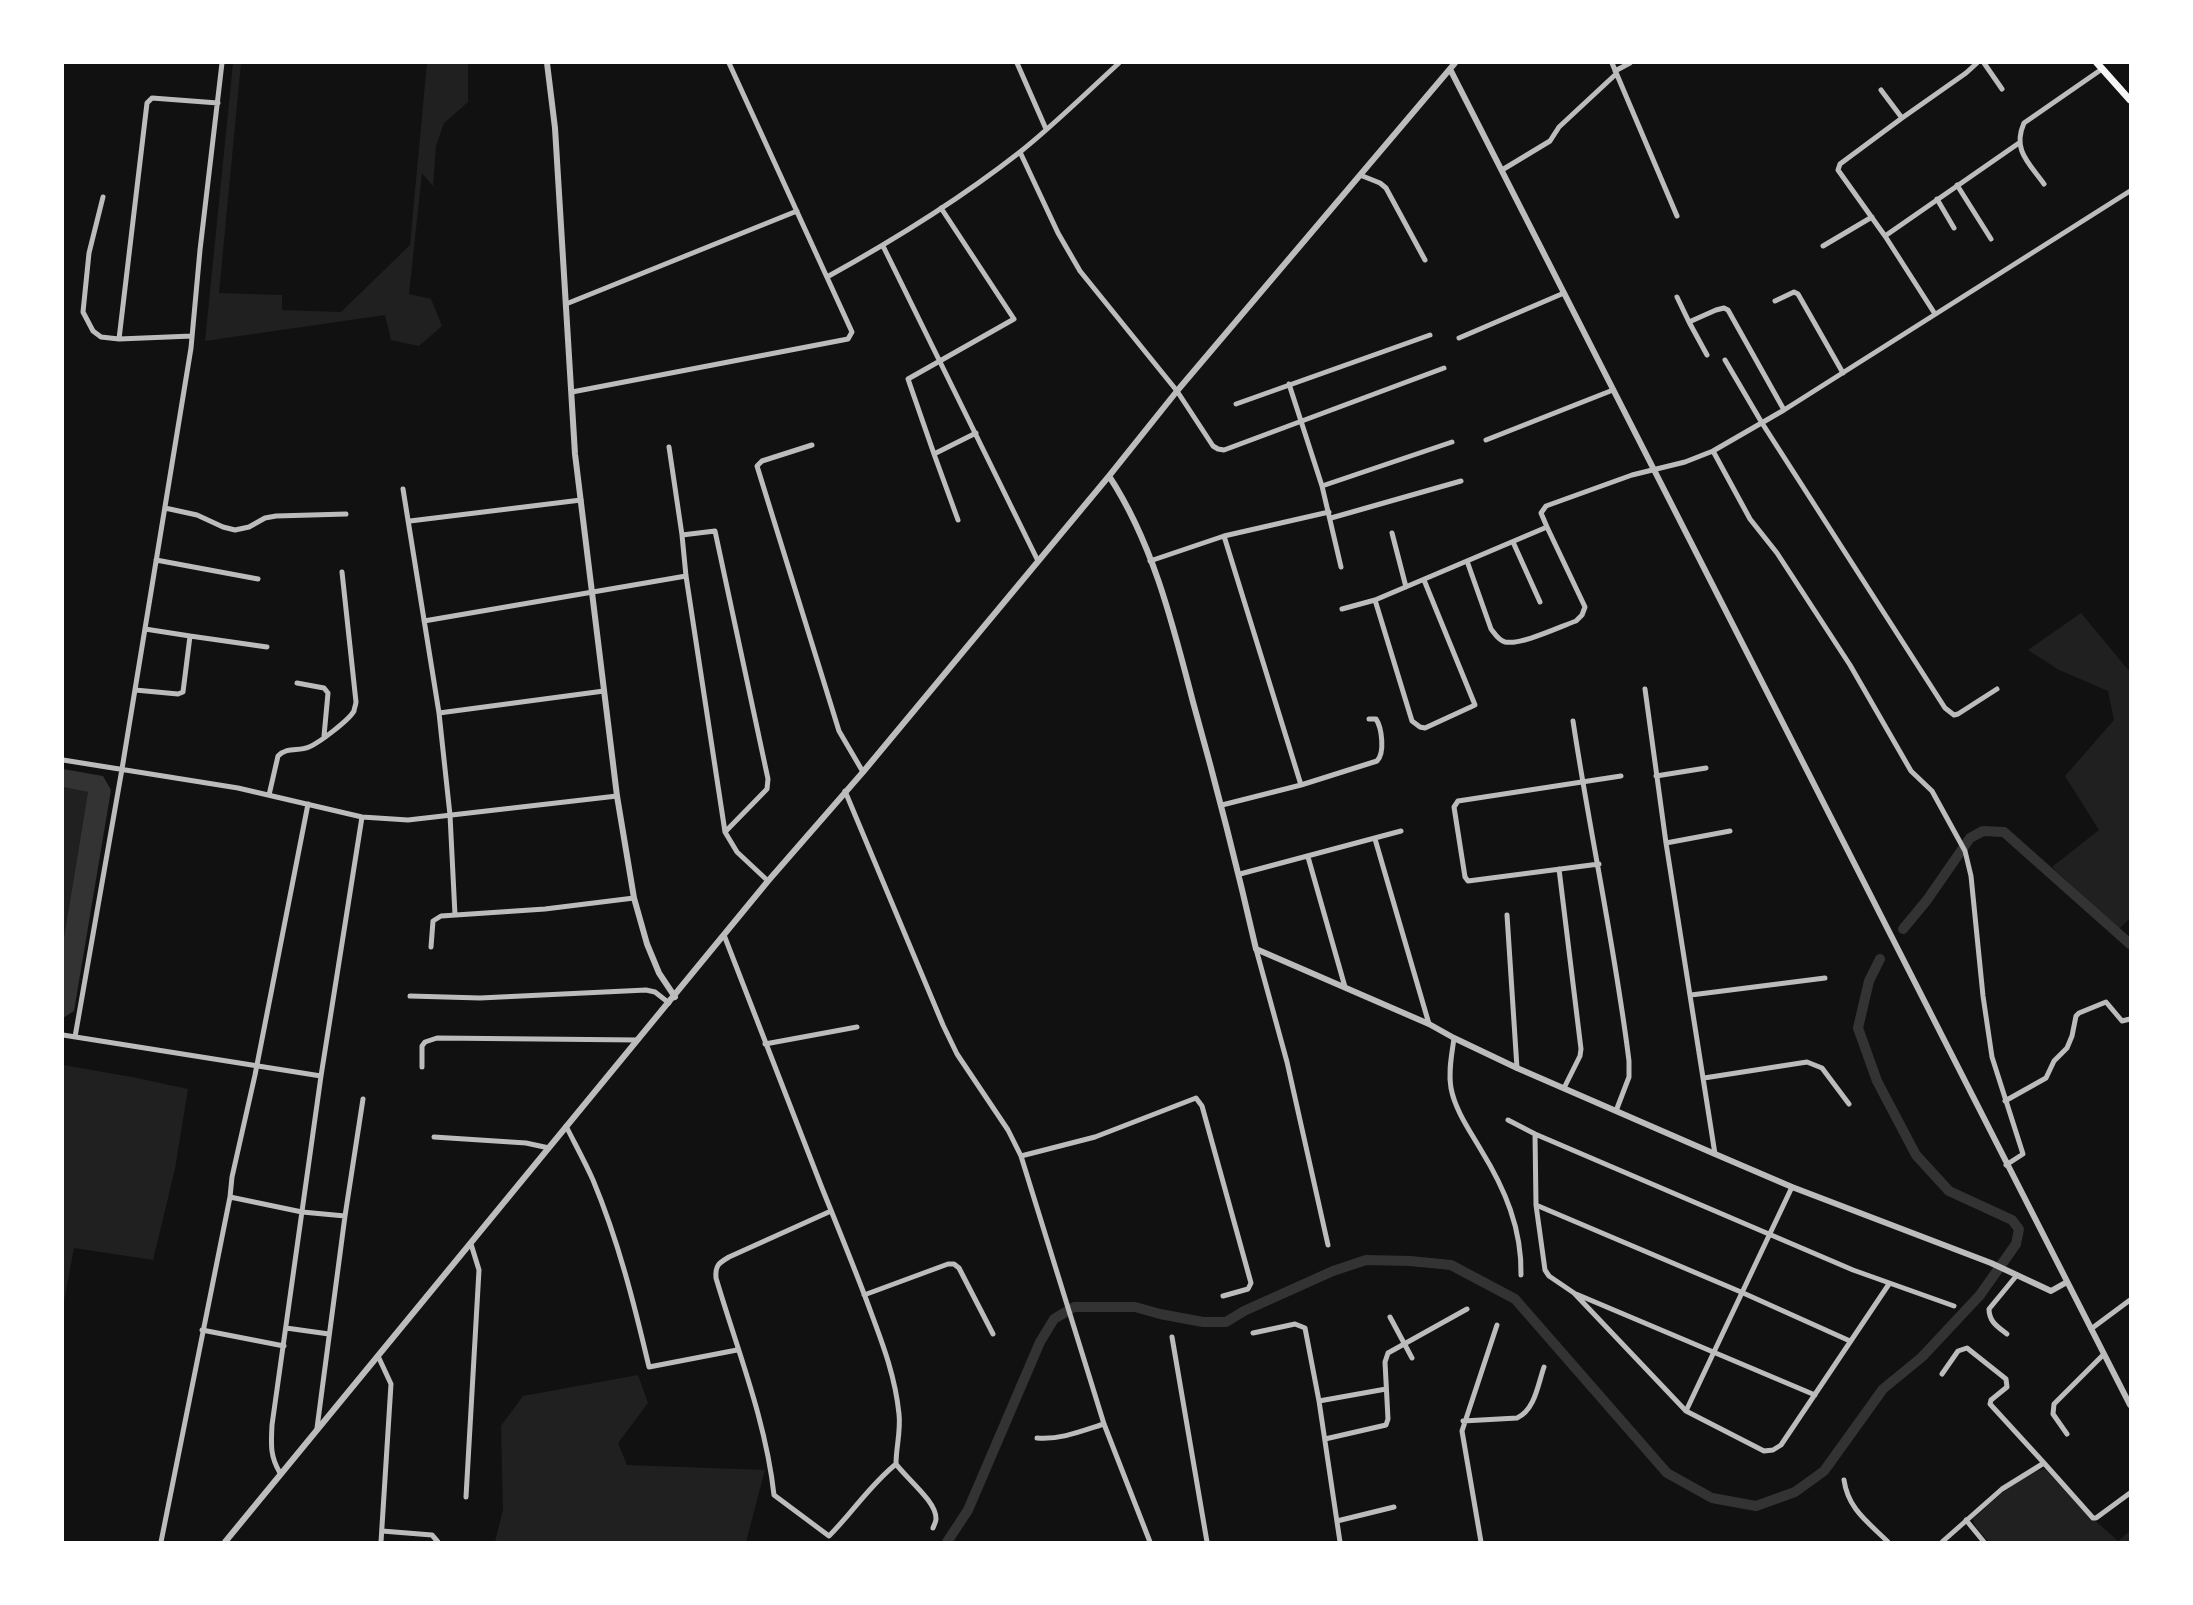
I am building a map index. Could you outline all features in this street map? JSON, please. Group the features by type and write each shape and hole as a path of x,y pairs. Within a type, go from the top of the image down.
{"main road":[{"path":"2100,66 2130,100"}],"street":[{"path":"75,1037 146,629 192,336 222,63"},
{"path":"547,63 555,128 575,454 617,796 634,898 652,959 675,996"},
{"path":"572,392 848,339 852,332 729,63"},
{"path":"1017,63 1046,129"},
{"path":"828,277 883,246 1020,152 1119,63"},
{"path":"225,1542 316,1428 471,1244 768,881 863,772 1177,391 1455,63"},
{"path":"1612,63 1677,216"},
{"path":"1502,170 1550,141 1559,127 1616,73 1630,63"},
{"path":"1935,314 1885,236 1838,170 1840,164 1977,63"},
{"path":"1984,63 2002,89"},
{"path":"2044,184 2019,149 2019,135 2024,123 2100,66"},
{"path":"1450,69 2130,1405"},
{"path":"1881,90 1902,118"},
{"path":"119,339 147,103 152,98 218,103"},
{"path":"1885,236 2019,143"},
{"path":"1020,152 1058,233 1080,271 1177,391 1213,446 1218,450 1224,450 1444,368"},
{"path":"1360,175 1386,188 1425,260"},
{"path":"1957,185 1991,239"},
{"path":"1467,561 1491,629 1497,638 1505,642 1518,642 1576,621 1582,615 1585,607 1541,513 1546,506 1653,469 1685,462 1713,452 1784,410 2130,191"},
{"path":"103,196 89,253 83,312 93,331 101,337 119,339 192,336"},
{"path":"1937,199 1954,228"},
{"path":"941,208 1014,319 908,379 958,520"},
{"path":"566,304 797,212"},
{"path":"1824,246 1872,218"},
{"path":"883,246 1038,561"},
{"path":"1775,301 1794,292 1798,294 1843,373"},
{"path":"1460,338 1564,293"},
{"path":"1677,297 1707,355"},
{"path":"1689,322 1721,308 1728,310 1784,410"},
{"path":"1236,404 1430,335"},
{"path":"1725,360 1761,423 1945,708 1954,715 1958,714 1997,689"},
{"path":"1289,384 1322,486 1341,567"},
{"path":"1486,440 1613,390"},
{"path":"934,454 976,433"},
{"path":"1322,486 1452,442"},
{"path":"812,445 762,461 758,466 839,731 863,772"},
{"path":"669,447 724,832 737,852 768,881"},
{"path":"1713,452 1750,519 1777,553 1850,665 1911,771 1932,791 1965,851 1970,869 1987,1028 1995,1067 2023,1154 2007,1165"},
{"path":"1109,476 1131,513 1172,627 1240,874 1256,949 1287,1062 1328,1245"},
{"path":"1150,561 1224,536 1330,515 1461,482"},
{"path":"404,489 439,713 450,815 455,915"},
{"path":"410,521 581,500"},
{"path":"165,508 197,515 235,530 276,516 346,514"},
{"path":"1342,609 1375,600 1547,527"},
{"path":"682,535 715,531 768,779 766,789 724,832"},
{"path":"1392,533 1406,587"},
{"path":"1224,536 1301,785"},
{"path":"1513,542 1540,602"},
{"path":"156,560 258,579"},
{"path":"268,795 278,756 286,750 308,748 347,719 354,710 356,702 342,572"},
{"path":"424,621 686,576"},
{"path":"1375,600 1412,721 1425,728 1475,705 1424,580"},
{"path":"146,629 267,647"},
{"path":"135,690 181,694 190,636"},
{"path":"297,683 324,688 328,693 324,736"},
{"path":"1645,689 1666,843 1715,1154"},
{"path":"439,713 604,691"},
{"path":"1222,806 1301,785 1377,761 1382,753 1379,725 1376,719 1370,719"},
{"path":"1573,721 1582,781 1599,864 1629,1061 1629,1077 1616,1111"},
{"path":"63,760 234,787 362,817 408,820 617,796"},
{"path":"1656,776 1706,768"},
{"path":"1599,864 1468,881 1465,877 1454,807 1458,801 1621,776"},
{"path":"845,791 943,1025 957,1054 1008,1130 1021,1156 1104,1424 1150,1542"},
{"path":"161,1542 308,804"},
{"path":"280,1473 273,1460 271,1445 321,1076 362,817"},
{"path":"1240,874 1401,831"},
{"path":"1666,843 1730,831"},
{"path":"1375,839 1429,1024"},
{"path":"1308,856 1345,987"},
{"path":"1559,868 1581,1049 1580,1056 1564,1088"},
{"path":"431,947 433,921 441,916 544,909 634,898"},
{"path":"1507,915 1517,1068"},
{"path":"724,935 864,1294 887,1355 895,1387 900,1434 896,1464 879,1479 829,1536 774,1495 770,1465 756,1409 716,1278 716,1268 719,1262 729,1257 831,1211"},
{"path":"1256,949 1429,1024 1517,1068 1792,1187 1991,1263 2052,1291 2067,1282"},
{"path":"1691,995 1824,978"},
{"path":"410,996 480,998 646,990 655,992 669,1003"},
{"path":"2005,1101 2046,1078 2054,1061 2067,1048 2079,1013 2106,1002 2122,1021 2130,1019"},
{"path":"765,1044 857,1027"},
{"path":"63,1035 321,1076"},
{"path":"422,1067 422,1047 425,1042 437,1038 638,1040"},
{"path":"1454,1038 1449,1075 1451,1091 1509,1204 1521,1251 1521,1275"},
{"path":"1704,1078 1807,1062 1822,1068 1849,1104"},
{"path":"316,1428 363,1098"},
{"path":"1021,1156 1095,1137 1196,1098 1202,1106 1251,1283 1248,1289 1223,1296"},
{"path":"1508,1120 1535,1134 1769,1234 1889,1284 1954,1306"},
{"path":"566,1126 592,1178 626,1273 649,1367 737,1350"},
{"path":"1535,1134 1536,1205 1545,1270 1574,1293 1686,1411 1764,1451 1773,1450 1780,1445 1889,1284"},
{"path":"434,1137 526,1143 549,1148"},
{"path":"1686,1411 1792,1187"},
{"path":"230,1197 302,1212 345,1216"},
{"path":"1536,1205 1850,1341"},
{"path":"466,1497 479,1270 471,1244"},
{"path":"864,1294 954,1263 959,1268 993,1334"},
{"path":"2007,1334 1994,1324 1989,1317 1989,1310 2014,1273"},
{"path":"1574,1293 1815,1395"},
{"path":"2091,1329 2130,1300"},
{"path":"1325,1439 1386,1425 1388,1419 1385,1358 1388,1353 1467,1309"},
{"path":"1390,1317 1412,1358"},
{"path":"1254,1333 1295,1324 1305,1328 1319,1401 1340,1542"},
{"path":"1481,1542 1463,1438 1463,1421 1497,1324"},
{"path":"286,1328 329,1334"},
{"path":"202,1330 284,1346"},
{"path":"1172,1337 1208,1542"},
{"path":"1942,1374 1958,1351 1967,1348 2006,1379 2007,1387 1990,1404 2093,1518 2130,1493"},
{"path":"2067,1434 2053,1414 2054,1404 2104,1354"},
{"path":"378,1356 391,1384 381,1542"},
{"path":"1463,1421 1517,1418 1525,1415 1544,1367"},
{"path":"1319,1401 1386,1389"},
{"path":"1036,1438 1049,1439 1064,1436 1104,1424"},
{"path":"1942,1542 2002,1490 2044,1463"},
{"path":"896,1464 925,1496 936,1519 933,1528"},
{"path":"1844,1480 1852,1507 1888,1542"},
{"path":"1337,1521 1394,1507"},
{"path":"1966,1520 1984,1542"},
{"path":"382,1531 432,1535 438,1542"}],"shaded area":[{"path":"233,63 241,63 219,293 282,295 282,310 341,312 410,245 427,63 468,63 468,102 444,123 436,146 433,186 422,173 409,294 431,299 442,326 419,346 391,340 385,315 205,341"},
{"path":"2081,613 2130,672 2130,918 2119,929 2052,867 2099,830 2065,776 2114,720 2108,691 2059,670 2028,650"},
{"path":"63,769 103,776 111,790 74,1011 63,1018 63,943 88,792 63,787"},
{"path":"63,787 88,792 63,943"},
{"path":"63,1065 188,1089 175,1169 153,1260 74,1248 63,1307"},
{"path":"638,1375 648,1403 618,1443 627,1465 765,1470 746,1542 495,1542 503,1510 501,1426 523,1396"},
{"path":"2045,1469 2080,1507 2118,1541 2130,1531 2130,1542 1989,1542 1976,1527 1973,1519 2016,1482"}],"waterway":[{"path":"1903,929 1927,900 1970,838 1983,831 2004,832 2130,944"},
{"path":"947,1542 968,1510 1040,1342 1054,1319 1074,1307 1135,1307 1203,1322 1226,1322 1244,1311 1333,1271 1366,1260 1451,1265 1515,1299 1667,1473 1712,1498 1756,1506 1795,1492 1824,1471 1883,1389 1922,1357 1980,1295 2016,1244 2019,1229 2012,1220 1949,1191 1916,1155 1877,1081 1858,1028 1869,981 1880,959"}]}
